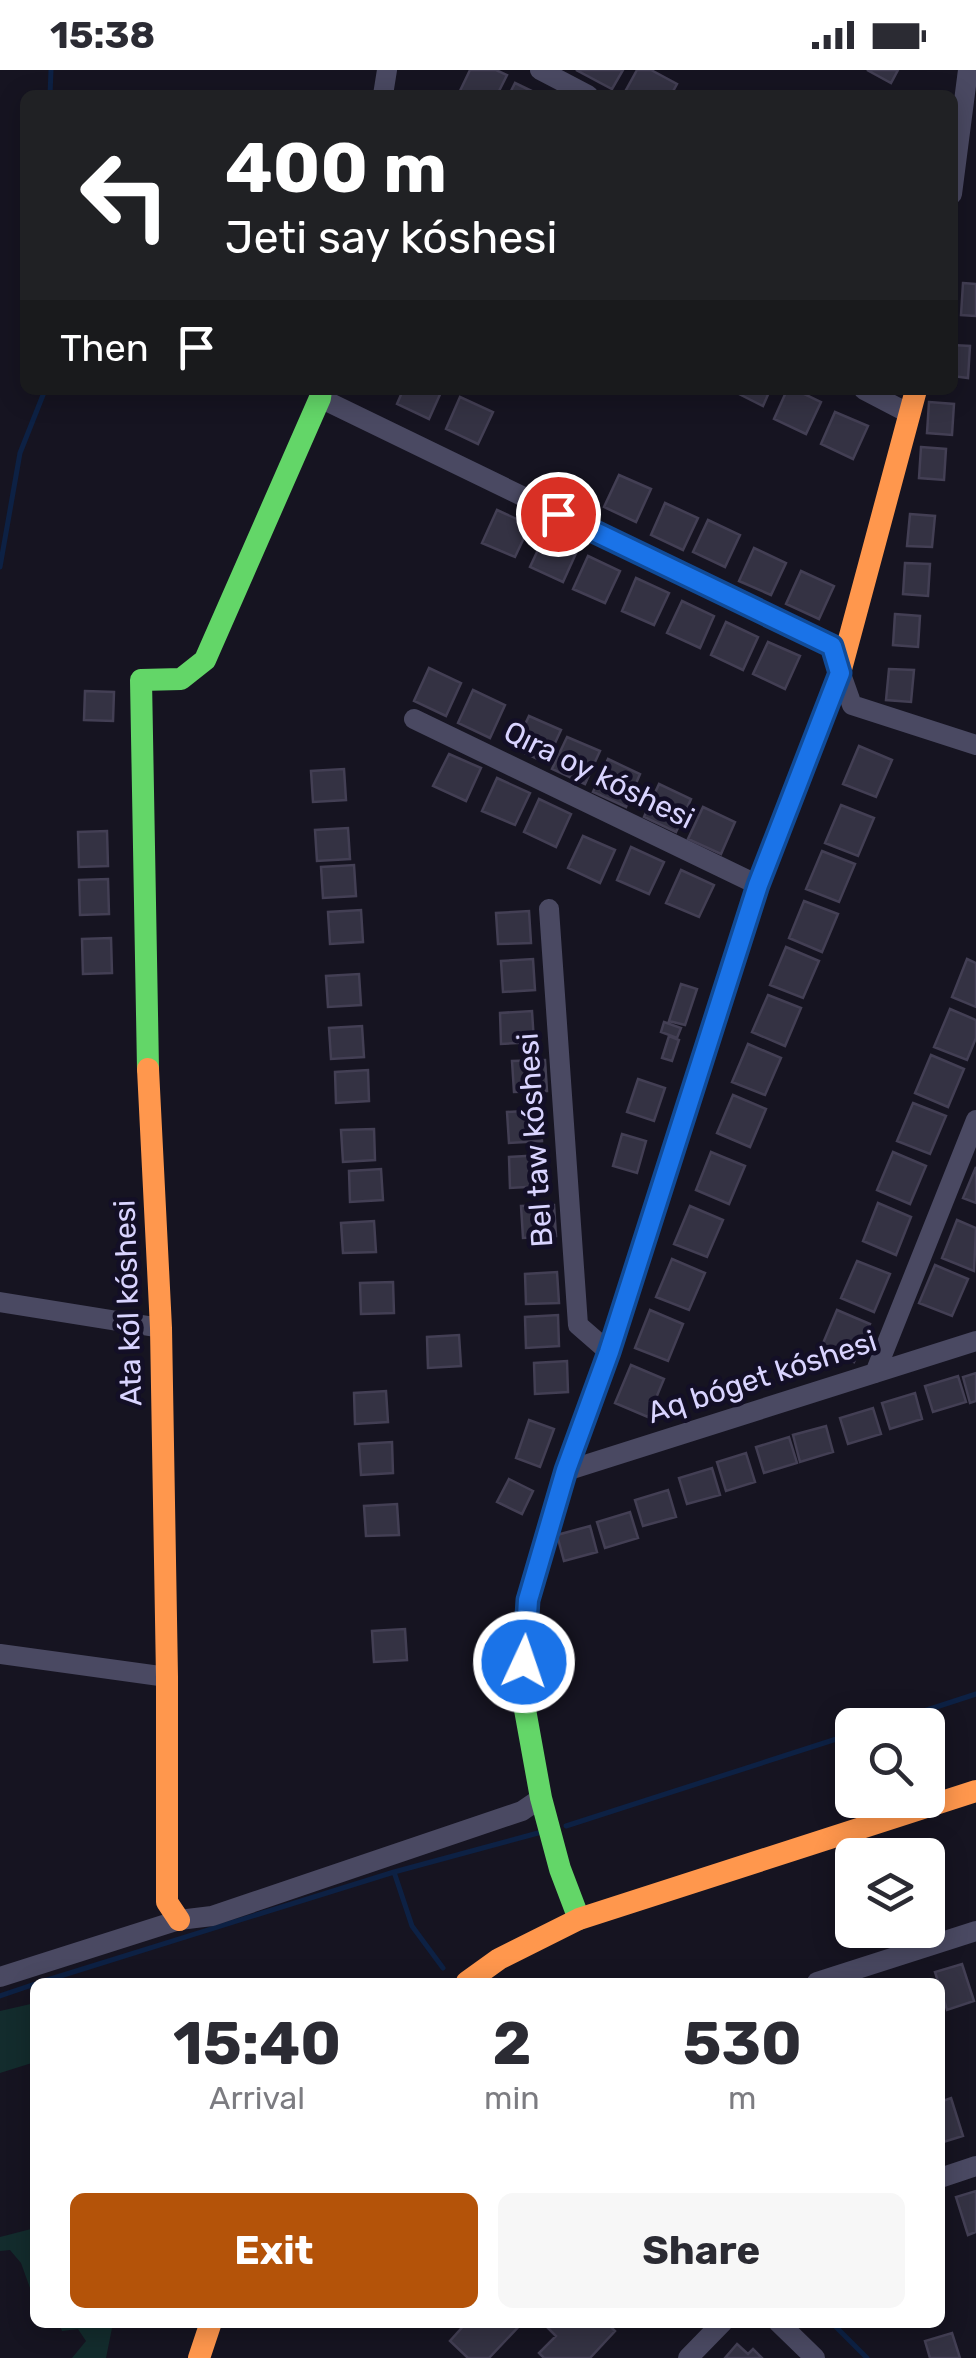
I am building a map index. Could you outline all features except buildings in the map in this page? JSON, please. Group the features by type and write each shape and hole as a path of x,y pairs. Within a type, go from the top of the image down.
{"street":[{"path":"540,70 578,90"},
{"path":"958,148 968,70"},
{"name":"Ata kól kóshesi","path":"179,1920 166,1902 167,1678 160,1328 148,1038 141,680 181,679 206,660 320,395"},
{"path":"322,395 832,646 852,705 976,744"},
{"path":"874,395 910,414"},
{"path":"578,1919 541,1798 522,1693 528,1600 566,1470 609,1352 758,885 840,673 915,395"},
{"name":"Qıra oy kóshesi","path":"414,719 758,885"},
{"name":"Bel taw kóshesi","path":"549,910 578,1325 609,1352"},
{"path":"875,1373 976,1120"},
{"path":"0,1302 160,1328"},
{"name":"Aq bóget kóshesi","path":"566,1470 976,1342"},
{"path":"0,1654 167,1678"},
{"path":"473,1978 499,1959 578,1919 976,1792"},
{"path":"0,1977 179,1920 212,1916 522,1810 541,1798"},
{"path":"829,1978 976,1931"},
{"path":"945,2176 976,2166"},
{"path":"199,2358 209,2328"},
{"path":"688,2358 717,2328"},
{"path":"784,2328 815,2358"}],"green space":[{"path":"30,2004 30,2064 0,2073 0,2011"},
{"path":"30,2229 30,2288 21,2263 10,2250 0,2251 0,2237"},
{"path":"61,2328 112,2328 106,2358 72,2358 86,2341 78,2329"}],"waterway":[{"path":"50,90 51,70"},
{"path":"0,567 20,453 43,395"},
{"path":"933,1708 976,1694"},
{"path":"566,1826 835,1739"},
{"path":"54,1978 394,1872 538,1833"},
{"path":"394,1872 412,1926 443,1968"},
{"path":"0,1996 30,1986"},
{"path":"837,2328 867,2358"}],"traffic: fast":[{"path":"148,1069 141,680 181,679 205,660 320,395"},
{"path":"579,1919 560,1869 541,1798 522,1693 528,1600 566,1471 609,1352 736,954"}],"traffic: slow":[{"path":"736,954 758,885 840,673 915,395"},
{"path":"148,1069 161,1328 167,1902 179,1920"},
{"path":"473,1978 499,1959 579,1919 976,1791"},
{"path":"199,2358 209,2328"}],"route":[{"path":"524,1662 528,1600 566,1470 609,1352 758,885 840,673 832,646 558,514"}]}
